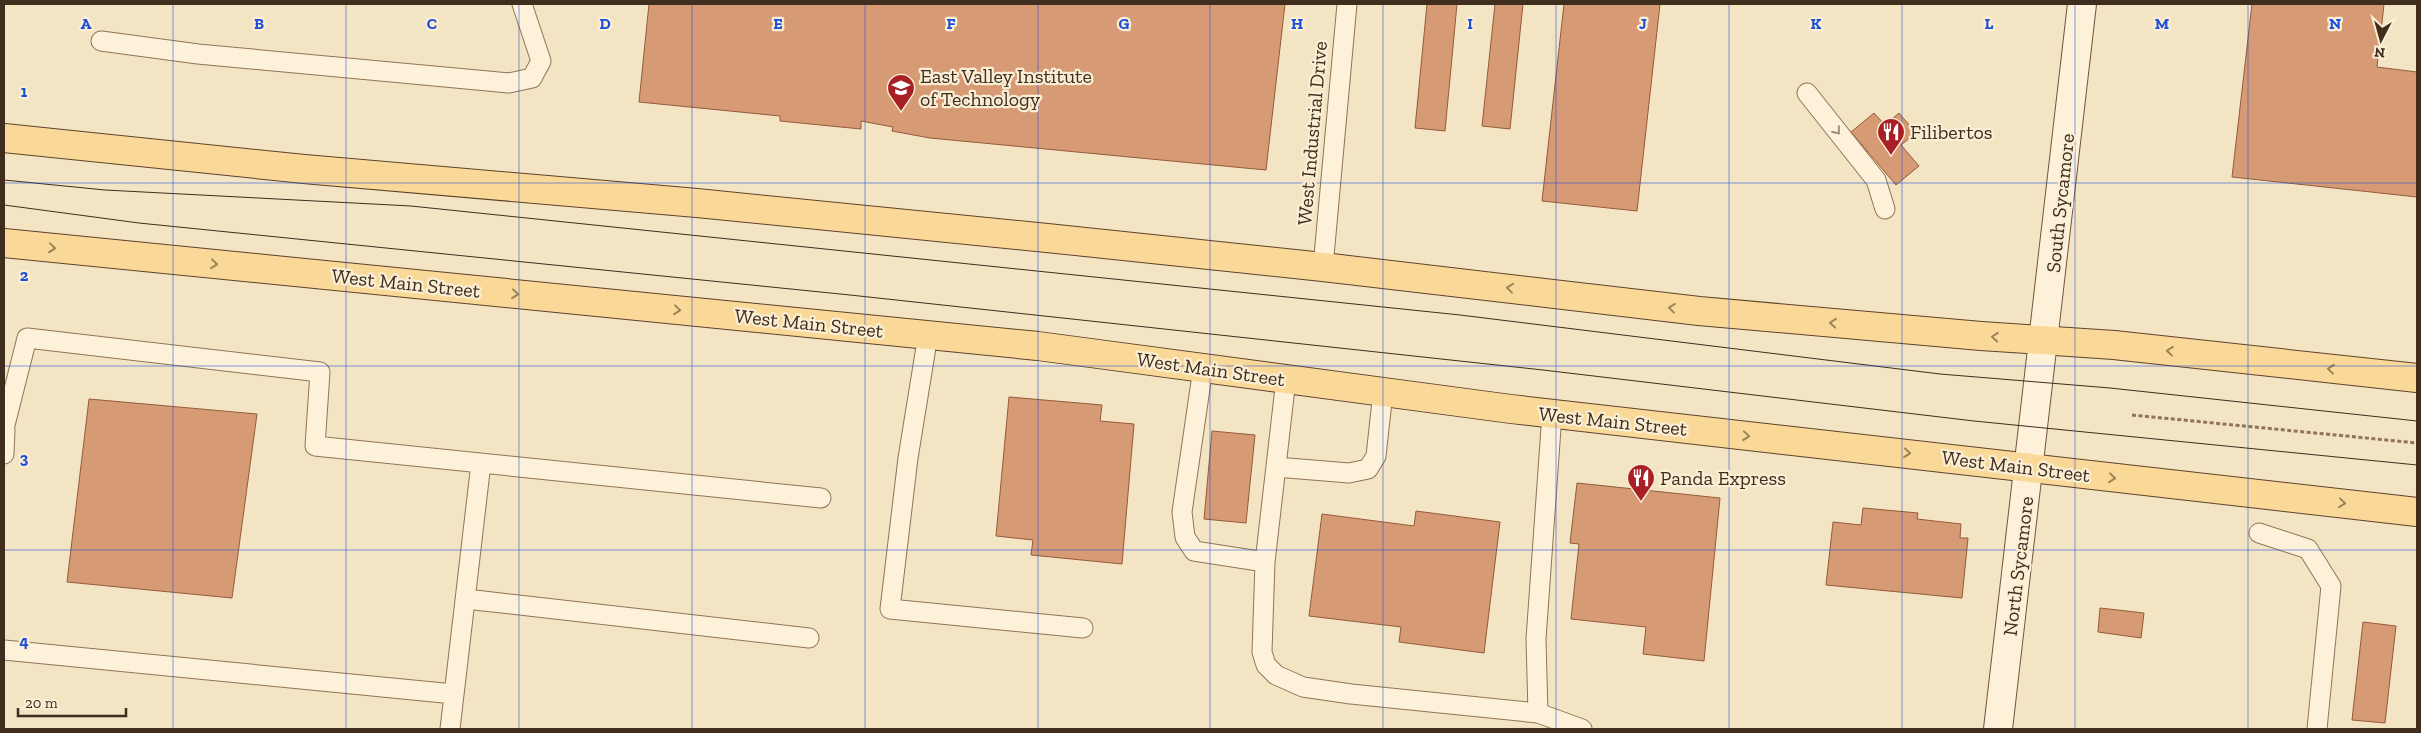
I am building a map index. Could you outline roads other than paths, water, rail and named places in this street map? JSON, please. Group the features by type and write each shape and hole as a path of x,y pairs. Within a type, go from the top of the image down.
{"main road":[{"path":"4,138 304,169 716,204 1323,267 1699,311 2044,341 2114,345 2417,378"},
{"name":"West Main Street","path":"4,243 1038,346 1552,414 2417,512"}],"street":[{"name":"South Sycamore","path":"2037,402 2082,4"},
{"name":"North Sycamore","path":"1998,729 2037,402"}],"lane":[{"path":"100,41 207,54 509,83 532,78 541,61 522,4"},
{"name":"West Industrial Drive","path":"1323,267 1347,4"},
{"path":"1807,93 1876,180 1885,209"},
{"path":"928,335 908,458 890,609 1083,628"},
{"path":"4,454 4,429 27,338 320,372 315,446 821,498"},
{"path":"1203,368 1182,512 1185,537 1194,551 1266,562"},
{"path":"1286,379 1266,562 1262,652 1266,665 1276,675 1303,687 1351,694 1538,713 1582,729"},
{"path":"1276,467 1349,473 1368,469 1376,456 1383,392"},
{"path":"1538,713 1536,639 1552,414"},
{"path":"450,729 481,463"},
{"path":"2259,533 2308,549 2331,586 2317,729"},
{"path":"466,600 809,638"},
{"path":"4,650 454,694"}],"tram line":[{"path":"4,180 105,190 411,206 1460,315 1940,374 2110,388 2417,421"},
{"path":"4,205 139,223 850,295 1543,370 1974,421 2417,465"}],"place":[{"name":"East Valley Institute of Technology","path":"901,112"},
{"name":"Filibertos","path":"1891,156"},
{"name":"Panda Express","path":"1641,502"}]}
